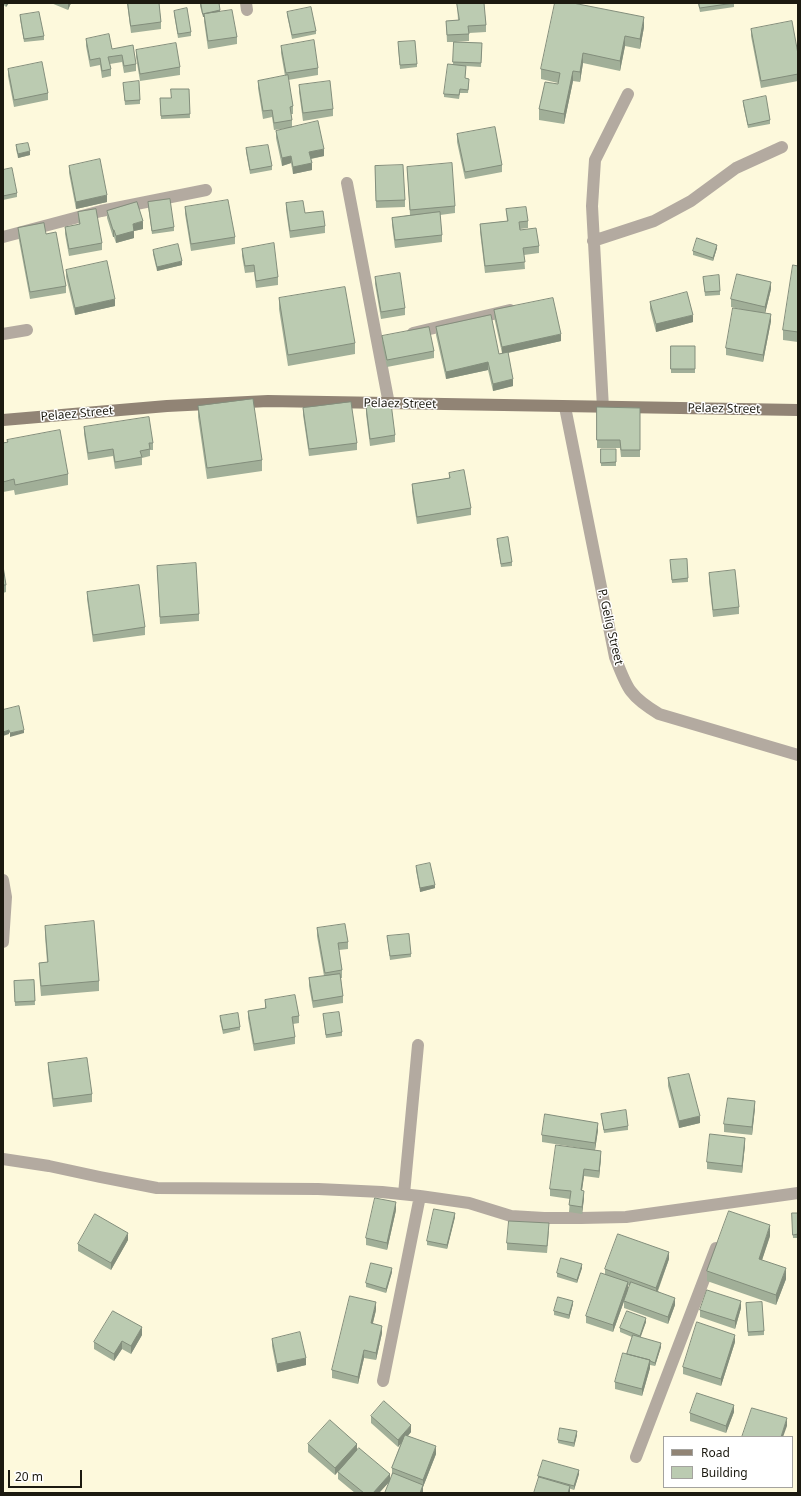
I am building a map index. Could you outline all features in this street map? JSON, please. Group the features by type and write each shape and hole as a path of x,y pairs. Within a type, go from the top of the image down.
{"street":[{"path":"603,408 592,206 596,160 628,94"},
{"path":"593,241 654,221 691,201 736,168 782,147"},
{"path":"347,183 381,341 389,404"},
{"path":"3,237 101,211 206,190"},
{"path":"400,336 525,307"},
{"path":"3,334 27,330"},
{"name":"Pelaez Street","path":"3,420 167,406 268,401 603,408 798,410"},
{"name":"P. Gelig Street","path":"565,407 615,656 624,681 631,694 644,705 659,714 798,755"},
{"path":"3,880 6,897 3,942"},
{"path":"404,1194 418,1045"},
{"path":"3,1159 49,1166 157,1188 318,1189 404,1194 469,1203 511,1216 551,1218 626,1217 798,1192"},
{"path":"384,1381 420,1196"},
{"path":"728,1216 733,1202"},
{"path":"636,1457 720,1237"}],"building":[{"path":"128,3 159,3 161,22 131,26"},
{"path":"201,3 219,3 220,10 203,14"},
{"path":"457,3 484,3 486,25 468,26 469,34 447,35 446,21 459,20"},
{"path":"555,3 573,3 644,17 640,39 625,36 620,61 583,53 580,72 573,71 564,114 539,109 545,82 558,84 560,73 541,69"},
{"path":"699,3 734,3 700,8"},
{"path":"311,7 316,31 292,35 287,12"},
{"path":"187,8 191,32 178,34 174,11"},
{"path":"232,10 237,37 208,41 204,14"},
{"path":"39,12 44,36 24,39 20,15"},
{"path":"792,21 798,54 798,74 761,81 751,29"},
{"path":"109,34 112,49 133,45 136,64 124,66 122,55 108,57 111,69 102,71 100,58 90,60 86,39"},
{"path":"314,40 318,68 286,73 281,46"},
{"path":"415,41 417,64 400,65 398,42"},
{"path":"454,42 482,43 481,63 453,62"},
{"path":"176,43 180,67 140,74 136,50"},
{"path":"42,62 48,93 14,100 8,69"},
{"path":"448,64 466,66 465,78 469,79 468,90 460,89 459,95 444,94"},
{"path":"288,75 293,106 290,107 292,120 274,123 272,110 263,111 258,81"},
{"path":"139,81 140,100 125,101 123,83"},
{"path":"330,81 333,109 303,113 299,85"},
{"path":"171,89 189,89 190,114 161,116 160,98 171,98"},
{"path":"766,96 770,120 748,125 743,101"},
{"path":"318,121 324,149 309,152 312,163 293,167 291,156 282,158 276,131"},
{"path":"495,127 502,165 465,172 457,134"},
{"path":"28,143 30,151 18,154 16,145"},
{"path":"268,145 272,166 250,170 246,148"},
{"path":"100,159 107,195 76,202 69,166"},
{"path":"452,163 455,206 410,210 407,167"},
{"path":"403,165 405,200 376,201 375,166"},
{"path":"12,168 17,193 3,196 3,170"},
{"path":"170,199 174,227 152,231 148,202"},
{"path":"228,200 235,237 191,244 185,207"},
{"path":"303,201 305,213 323,211 325,226 290,231 286,203"},
{"path":"137,202 143,221 133,224 134,231 116,236 107,211"},
{"path":"526,207 528,221 519,222 520,230 536,228 539,246 523,248 525,262 485,266 480,224 508,221 506,209"},
{"path":"96,209 102,243 69,249 65,227 80,224 78,212"},
{"path":"440,212 442,235 395,240 392,218"},
{"path":"44,223 46,234 56,232 66,286 30,292 18,228"},
{"path":"697,238 717,245 713,258 693,251"},
{"path":"274,243 278,277 256,281 254,265 245,266 242,249"},
{"path":"178,244 182,261 157,267 153,250"},
{"path":"107,261 115,299 75,308 66,270"},
{"path":"793,265 798,266 798,332 783,330"},
{"path":"400,273 405,308 381,312 375,277"},
{"path":"737,274 771,282 765,307 731,299"},
{"path":"719,275 720,291 705,292 703,277"},
{"path":"345,287 355,343 288,355 279,298"},
{"path":"687,292 693,315 656,324 650,302"},
{"path":"553,298 561,334 502,347 494,310"},
{"path":"733,308 771,314 763,355 726,348"},
{"path":"491,315 499,354 508,352 513,379 493,384 488,362 446,372 436,327"},
{"path":"429,327 434,351 387,360 382,336"},
{"path":"671,346 695,346 695,369 671,369"},
{"path":"253,399 262,460 207,468 198,406"},
{"path":"351,402 357,443 309,449 303,408"},
{"path":"391,403 395,435 370,439 366,406"},
{"path":"597,407 640,408 640,450 621,450 620,440 597,440"},
{"path":"149,417 153,443 149,443 150,449 140,451 142,457 115,462 113,449 88,453 84,427"},
{"path":"60,430 68,474 15,485 14,479 3,482 3,443 8,442 7,440"},
{"path":"601,449 616,449 616,462 601,463"},
{"path":"464,470 471,508 417,517 412,484 450,478 449,473"},
{"path":"508,537 512,562 501,564 497,539"},
{"path":"687,559 688,578 672,580 670,560"},
{"path":"196,563 199,614 160,617 157,566"},
{"path":"3,566 6,585 3,585"},
{"path":"735,570 739,607 713,610 709,573"},
{"path":"139,585 145,627 93,635 87,592"},
{"path":"19,706 24,730 10,733 9,730 3,732 3,710"},
{"path":"430,863 435,885 420,888 416,866"},
{"path":"94,921 99,981 41,986 39,963 48,962 45,926"},
{"path":"345,924 348,942 338,943 342,970 325,973 317,928"},
{"path":"409,934 411,954 390,956 387,936"},
{"path":"340,974 343,996 313,1001 309,978"},
{"path":"34,980 35,1001 15,1002 14,981"},
{"path":"295,995 299,1016 292,1017 295,1037 254,1044 248,1011 266,1008 265,1000"},
{"path":"339,1012 342,1032 326,1035 323,1014"},
{"path":"238,1013 240,1027 223,1030 220,1016"},
{"path":"87,1058 92,1094 53,1099 48,1063"},
{"path":"689,1074 700,1116 679,1121 668,1078"},
{"path":"728,1098 755,1101 752,1127 724,1124"},
{"path":"626,1110 628,1126 604,1130 601,1114"},
{"path":"545,1114 598,1123 595,1143 542,1135"},
{"path":"710,1134 745,1138 742,1166 707,1162"},
{"path":"556,1145 601,1151 599,1171 584,1169 581,1190 584,1191 582,1207 569,1205 571,1191 550,1189"},
{"path":"375,1198 396,1202 387,1243 366,1238"},
{"path":"434,1209 455,1213 447,1245 427,1241"},
{"path":"729,1211 770,1225 759,1259 786,1268 776,1295 707,1271"},
{"path":"792,1213 798,1213 798,1234 793,1235"},
{"path":"95,1214 128,1233 111,1263 78,1244"},
{"path":"509,1221 549,1223 547,1246 507,1243"},
{"path":"618,1234 669,1252 656,1288 605,1269"},
{"path":"561,1258 582,1264 577,1280 557,1273"},
{"path":"371,1263 392,1268 386,1289 366,1283"},
{"path":"601,1273 628,1282 613,1325 586,1316"},
{"path":"631,1282 675,1298 668,1317 624,1301"},
{"path":"707,1290 741,1301 735,1321 700,1310"},
{"path":"350,1296 376,1302 371,1323 382,1326 376,1353 364,1350 358,1377 332,1370"},
{"path":"558,1297 573,1301 569,1315 554,1311"},
{"path":"762,1302 764,1331 748,1332 746,1303"},
{"path":"113,1311 142,1327 131,1346 122,1341 114,1354 94,1342"},
{"path":"627,1311 646,1318 640,1336 620,1328"},
{"path":"697,1322 735,1335 721,1379 683,1367"},
{"path":"300,1332 306,1358 277,1364 272,1339"},
{"path":"633,1335 661,1343 655,1363 650,1360 627,1354"},
{"path":"623,1353 650,1360 642,1389 615,1382"},
{"path":"697,1393 734,1405 726,1426 690,1413"},
{"path":"384,1401 411,1425 398,1440 371,1416"},
{"path":"752,1408 787,1418 781,1436 742,1436"},
{"path":"330,1420 357,1444 335,1468 308,1444"},
{"path":"560,1428 577,1431 574,1443 558,1440"},
{"path":"405,1435 436,1446 423,1480 392,1468"},
{"path":"359,1448 390,1474 373,1493 364,1493 338,1472"},
{"path":"543,1460 579,1470 574,1486 538,1476"},
{"path":"393,1473 423,1485 420,1493 385,1493"},
{"path":"539,1477 570,1486 568,1493 534,1493"}]}
